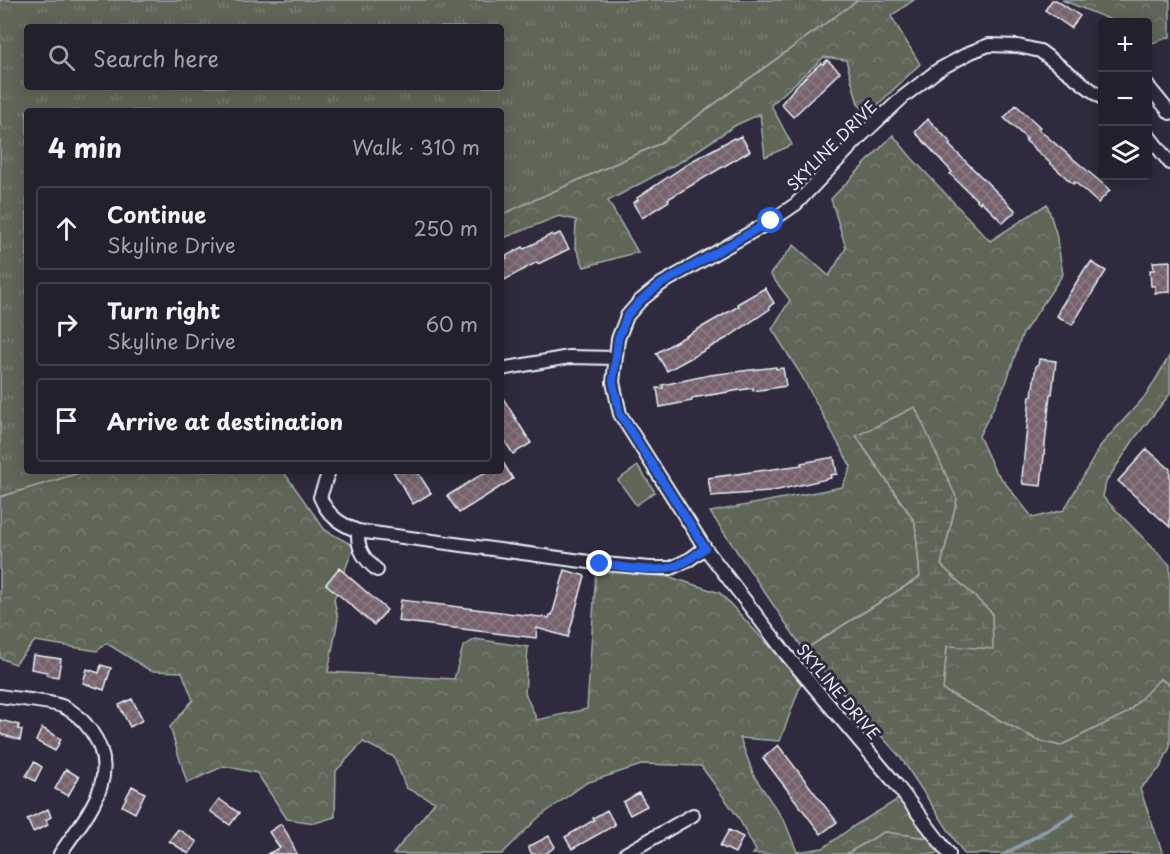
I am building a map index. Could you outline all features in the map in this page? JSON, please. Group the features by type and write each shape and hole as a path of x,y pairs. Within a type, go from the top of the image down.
{"street":[{"name":"SKYLINE DRIVE","path":"949,854 896,783 786,654 705,548 620,414 613,382 618,339 627,316 640,301 661,284 771,221 796,204 861,136 903,97 938,70 970,52 989,45 1018,46 1040,51 1098,95"},
{"path":"1152,91 1170,113"},
{"path":"1152,140 1170,164"},
{"path":"504,368 569,357 615,358"},
{"path":"327,474 320,497 326,511 341,525 358,531 600,564 650,568 671,568 690,559 705,548"},
{"path":"358,531 357,542 360,551 377,570"},
{"path":"0,696 63,706 82,719 96,738 103,754 105,769 100,794 60,854"},
{"path":"625,854 693,815"}],"green space":[{"path":"0,0 858,0 659,144 504,214 504,108 24,108 24,474 76,474 0,497"},
{"path":"858,0 914,0 891,16 920,64 868,114 858,104 846,60 824,57 771,105 792,145 765,157 760,114 736,125 680,162 608,201 638,252 584,267 575,246 576,220 559,216 504,238 504,214 659,144"},
{"path":"1062,0 1170,0 1170,37 1152,42 1152,18 1106,18"},
{"path":"893,135 990,241 1047,204 1056,233 1063,274 1022,335 1006,383 979,436 994,469 1033,518 1064,510 1101,445 1147,394 1170,355 1170,394 1135,438 1106,482 1103,497 1170,565 1170,685 1160,679 1127,713 1060,746 1037,740 943,690 947,646 992,613 941,565 957,499 856,436 915,522 920,577 804,650 710,512 842,487 851,467 801,375 772,329 790,300 770,274 794,245 829,276 846,248 831,199"},
{"path":"915,407 957,499 941,565 992,613 993,649 947,646 943,690 1037,740 1060,746 1127,713 1160,679 1170,685 1170,747 1160,768 1140,789 1163,854 964,854 901,758 804,650 920,577 915,522 856,436"},
{"path":"638,466 655,492 636,505 618,480"},
{"path":"76,474 285,474 325,530 354,546 334,599 338,619 328,672 454,679 463,647 475,639 528,647 525,693 537,720 587,709 596,570 670,577 720,593 802,681 780,741 740,738 754,776 785,822 797,852 823,848 900,798 928,838 884,832 846,854 753,854 756,851 738,817 701,766 644,764 586,783 538,818 502,854 393,854 435,802 406,788 394,757 363,742 336,771 335,817 315,823 287,819 257,773 224,766 187,783 170,727 193,700 182,672 151,671 106,643 97,651 35,641 15,664 0,658 0,497"},
{"path":"884,832 928,838 940,854 846,854"}],"building":[{"path":"1052,0 1056,0 1080,16 1071,28 1045,10"},
{"path":"827,60 840,72 793,117 781,104 798,84"},
{"path":"1016,105 1040,127 1038,129 1110,190 1098,203 1075,182 1073,184 1004,118"},
{"path":"928,119 951,143 949,145 1016,211 1003,223 950,174 952,172 915,132"},
{"path":"741,136 750,151 668,199 669,201 642,218 633,203 638,200 637,198 692,161"},
{"path":"560,233 569,249 538,264 537,262 504,280 506,256 552,234 553,236"},
{"path":"1170,261 1170,292 1155,293 1155,286 1151,286 1150,270 1154,270 1153,262"},
{"path":"1091,262 1106,271 1072,325 1057,316"},
{"path":"765,288 774,303 769,307 770,309 727,338 667,371 656,353 739,306 737,304"},
{"path":"1039,359 1056,361 1052,394 1050,394 1041,486 1023,484 1022,478 1030,396 1032,396 1036,365"},
{"path":"776,367 776,369 783,368 786,386 753,391 753,388 692,398 692,401 660,407 657,388 663,388 662,385 710,375"},
{"path":"504,400 531,443 513,454 504,440"},
{"path":"1147,449 1170,469 1170,527 1118,481"},
{"path":"834,457 837,474 830,475 831,478 769,492 711,496 708,478 802,465 801,463"},
{"path":"504,464 513,479 459,513 447,496 482,474 504,474"},
{"path":"395,474 419,474 431,493 413,504"},
{"path":"339,568 387,610 374,625 326,584"},
{"path":"565,570 585,576 568,637 537,628 536,638 398,621 401,600 549,618 552,615"},
{"path":"33,655 61,659 58,677 31,669"},
{"path":"101,665 111,668 104,690 83,683 87,669 99,673"},
{"path":"132,699 143,720 130,727 119,705"},
{"path":"0,720 19,725 18,729 22,730 20,740 0,734"},
{"path":"42,728 61,739 55,751 36,741"},
{"path":"778,745 837,822 821,834 763,758"},
{"path":"34,762 42,767 35,781 26,776"},
{"path":"66,769 79,777 68,796 55,789"},
{"path":"132,786 145,793 135,813 122,806"},
{"path":"639,793 647,806 630,815 623,802"},
{"path":"219,799 239,813 230,825 210,811"},
{"path":"48,809 51,817 46,820 48,825 33,832 27,819"},
{"path":"607,810 615,825 572,849 565,837"},
{"path":"281,824 297,854 267,854 280,848 269,832"},
{"path":"178,829 197,842 189,854 169,841"},
{"path":"729,830 743,837 735,853 720,846"},
{"path":"549,836 555,847 545,854 532,854 528,847"}],"waterway":[{"path":"1005,854 1073,815"}],"route":[{"path":"600,564 671,568 690,559 705,548 620,414 613,382 618,339 627,316 640,301 661,284 771,221"}]}
